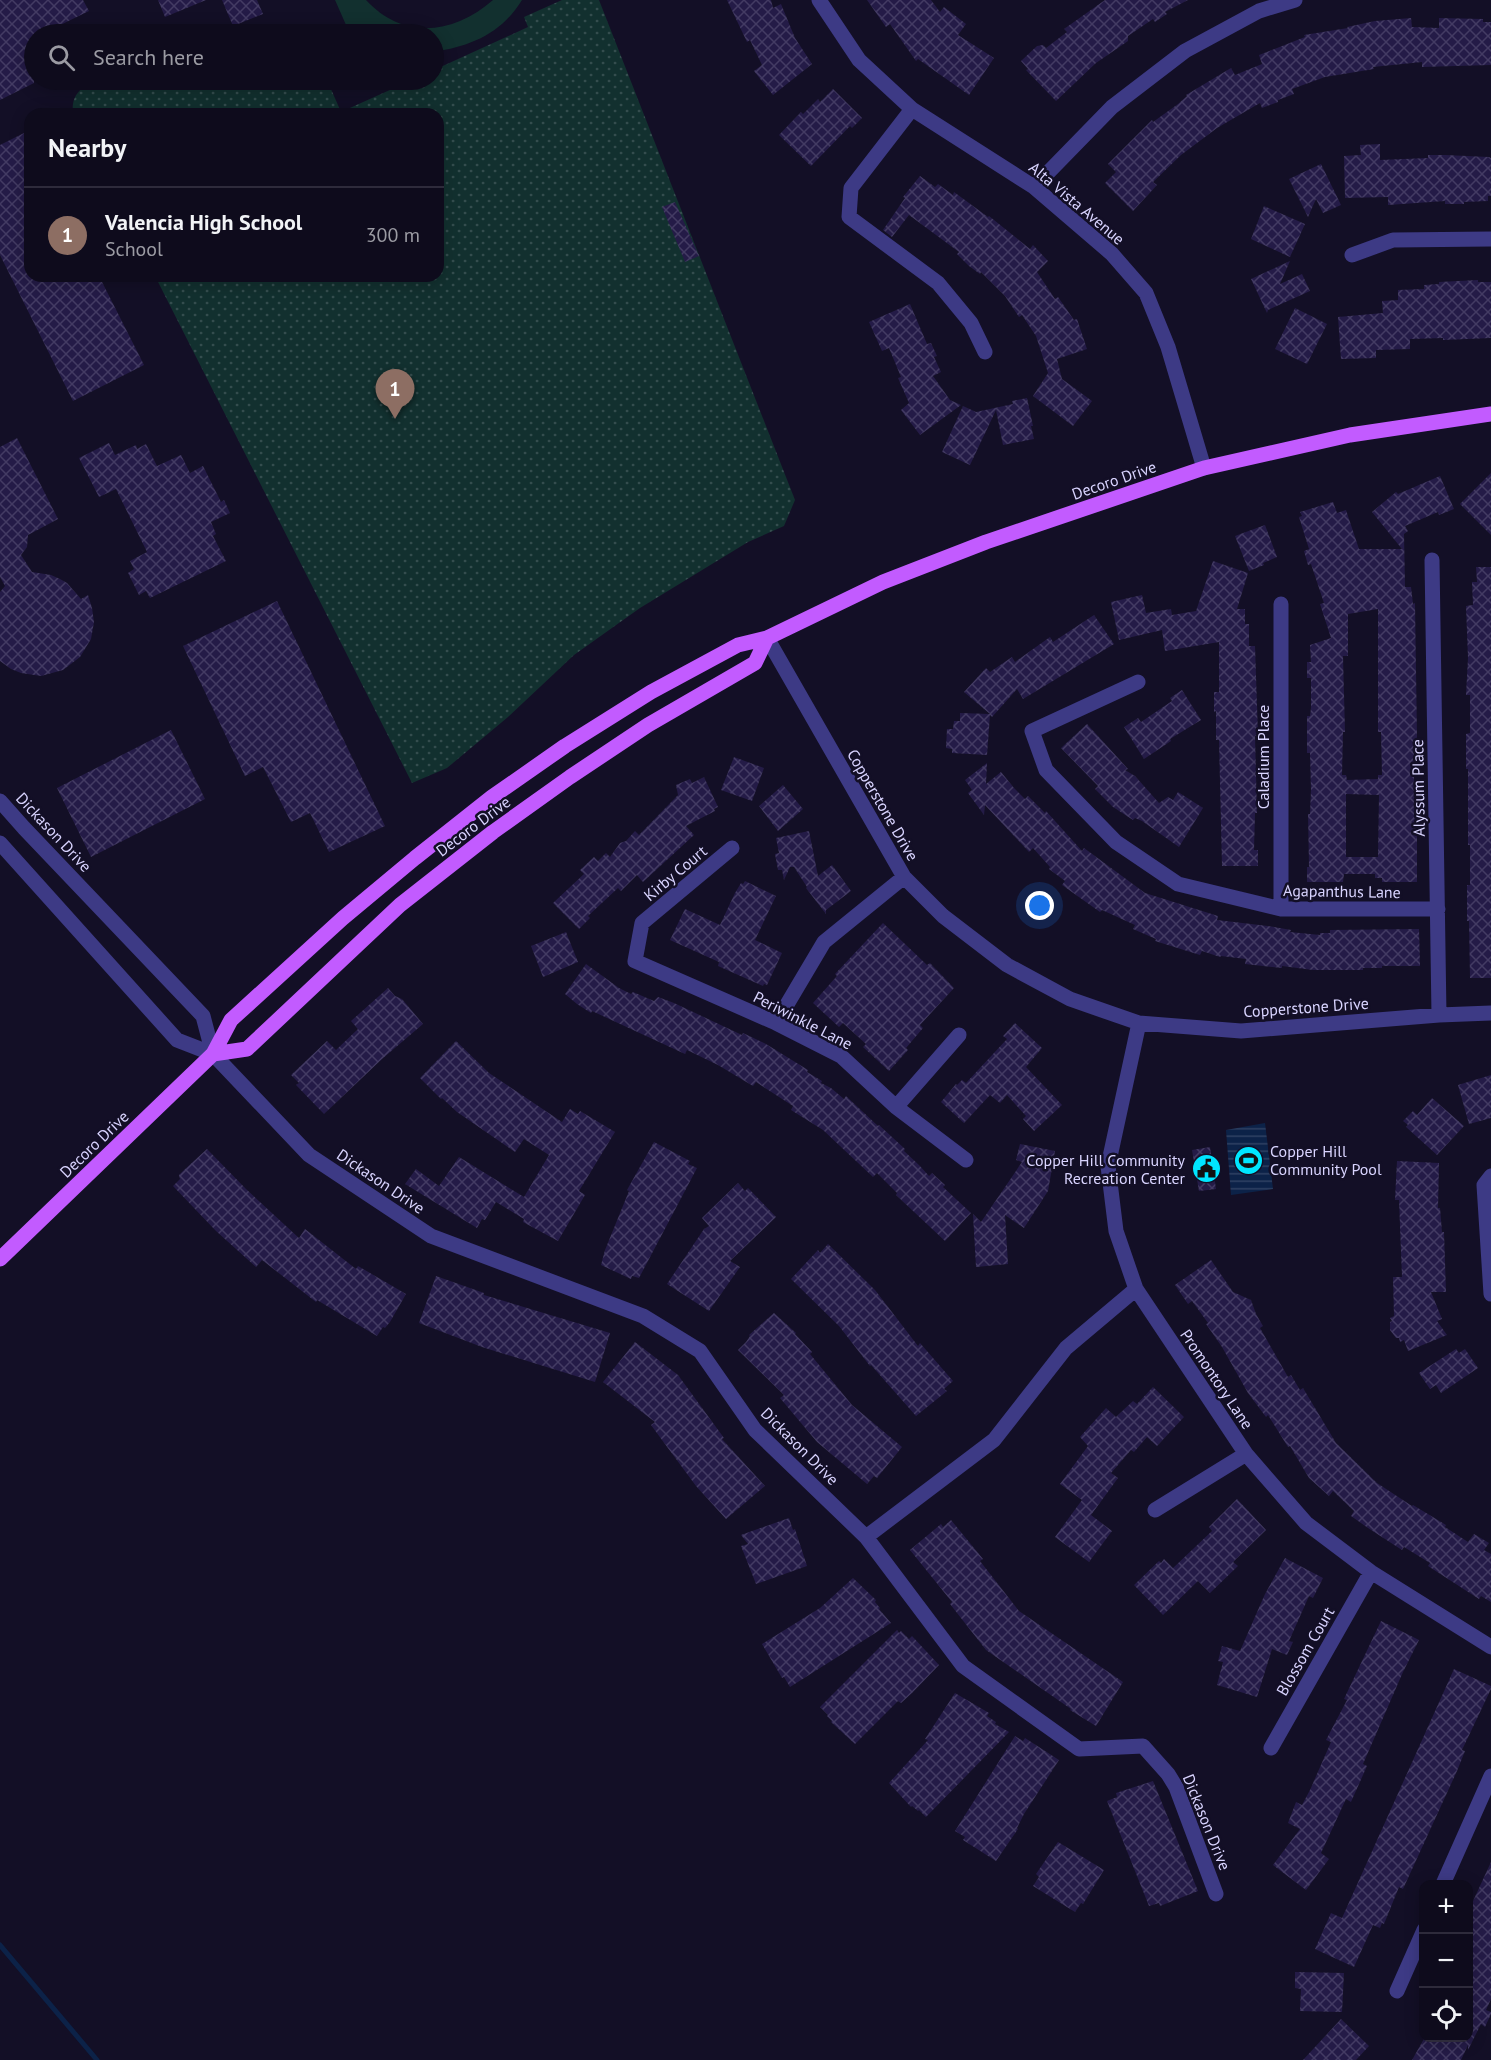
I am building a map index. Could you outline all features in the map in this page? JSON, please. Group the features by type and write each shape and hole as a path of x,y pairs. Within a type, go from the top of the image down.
{"main road":[{"name":"Decoro Drive","path":"0,1259 213,1054 231,1020 343,918 492,797 565,746 651,692 738,645 767,638 893,578 986,542 1204,468 1350,435 1491,414"},
{"name":"Decoro Drive","path":"213,1054 247,1049 312,986 418,891 493,832 570,777 648,725 755,663 767,638"}],"street":[{"name":"Alta Vista Avenue","path":"819,0 859,60 912,109 1034,188 1112,254 1146,293 1168,347 1204,468"},
{"path":"1034,188 1112,107 1185,51 1259,11 1294,0"},
{"path":"912,109 851,188 849,218 938,283 971,322 985,352"},
{"path":"1352,255 1393,240 1491,239"},
{"name":"Alyssum Place","path":"1432,560 1439,1015"},
{"name":"Caladium Place","path":"1281,604 1281,909"},
{"name":"Copperstone Drive","path":"767,638 904,877 944,916 1007,965 1070,999 1139,1023 1241,1031 1491,1012"},
{"name":"Agapanthus Lane","path":"1138,682 1032,730 1046,770 1116,842 1178,884 1281,909 1438,909"},
{"name":"Dickason Drive","path":"0,801 203,1016 213,1054"},
{"name":"Dickason Drive","path":"0,843 177,1040 213,1054 309,1155 431,1236 643,1316 700,1351 755,1430 866,1537 963,1666 1079,1749 1143,1746 1176,1787 1216,1894"},
{"name":"Kirby Court","path":"635,961 642,923 732,848"},
{"path":"776,1023 824,942 904,877"},
{"name":"Periwinkle Lane","path":"635,961 776,1023 841,1056 896,1107 966,1160"},
{"name":"Promontory Lane","path":"1139,1023 1108,1166 1116,1231 1136,1289 1246,1454 1306,1523 1371,1572 1491,1647"},
{"path":"896,1107 959,1035"},
{"path":"1491,1176 1484,1185 1491,1294"},
{"path":"866,1537 994,1440 1066,1348 1136,1289"},
{"path":"1155,1510 1246,1454"},
{"name":"Blossom Court","path":"1271,1748 1371,1572"},
{"path":"1445,1880 1491,1776"},
{"path":"1397,1991 1422,1934"}],"green space":[{"path":"335,0 366,0 381,13 403,24 346,24"},
{"path":"493,0 522,0 505,22 495,30 460,46 444,50 444,26 462,20"},
{"path":"562,0 599,0 795,500 784,526 748,542 640,608 574,655 508,717 447,768 412,783 158,282 444,282 444,108 350,108 390,90 444,90 444,65 528,27 524,17"},
{"path":"80,90 331,90 339,108 73,108 75,97"}],"water":[{"name":"Copper Hill Community Pool","path":"1265,1123 1273,1189 1231,1195 1226,1130"}],"building":[{"path":"0,0 83,0 89,11 62,24 24,24 24,88 0,100"},
{"path":"158,0 206,0 165,17"},
{"path":"222,0 257,0 263,14 238,24 232,24"},
{"path":"727,0 771,0 773,8 781,4 795,38 812,64 773,95 754,71 762,65 750,40 747,42"},
{"path":"867,0 931,0 940,12 944,7 966,24 958,35 994,58 969,95 918,59 916,61 890,24 886,27"},
{"path":"1105,0 1188,0 1165,12 1167,14 1155,22 1153,19 1128,36 1128,41 1096,63 1056,101 1026,70 1028,69 1021,61 1037,46 1043,45 1046,48 1067,32 1064,29"},
{"path":"1411,18 1412,27 1439,28 1439,18 1483,19 1483,22 1491,22 1491,65 1422,67 1422,62 1373,67 1374,69 1325,77 1292,89 1294,94 1278,102 1262,108 1260,103 1217,128 1181,155 1153,182 1157,185 1133,211 1105,183 1116,172 1108,164 1152,120 1153,122 1178,104 1186,95 1231,68 1235,75 1262,64 1259,55 1305,37 1304,35 1375,21"},
{"path":"833,89 862,118 852,128 850,126 811,166 779,135 801,112 803,114 818,99 820,102"},
{"path":"24,133 24,282 102,282 144,365 73,401 0,255 0,145"},
{"path":"1380,144 1380,160 1428,158 1428,155 1489,157 1491,158 1491,196 1488,196 1488,201 1464,202 1464,204 1445,204 1445,201 1388,205 1388,197 1345,198 1344,156 1361,155 1360,145"},
{"path":"1321,164 1341,205 1323,213 1316,199 1308,217 1289,179"},
{"path":"920,176 935,187 938,184 953,195 954,192 989,216 1030,249 1033,245 1048,261 1037,272 1055,299 1058,297 1074,320 1077,319 1087,349 1057,359 1062,379 1092,401 1073,426 1033,396 1048,373 1036,336 1005,296 981,272 980,274 969,266 957,254 959,252 909,215 892,237 883,230 905,198 903,197"},
{"path":"675,202 699,256 685,262 662,207"},
{"path":"1264,206 1305,224 1290,257 1251,239"},
{"path":"1290,261 1280,284 1302,274 1310,291 1268,310 1267,313 1251,279"},
{"path":"1478,280 1478,282 1491,282 1491,338 1410,339 1410,349 1376,350 1376,358 1341,359 1338,317 1383,313 1382,301 1398,300 1398,290 1424,289 1424,285 1439,284 1439,282"},
{"path":"910,304 927,344 931,343 937,356 934,357 941,372 933,376 950,400 961,405 920,435 901,410 909,403 889,348 882,351 869,322"},
{"path":"1295,308 1327,324 1307,364 1275,349"},
{"path":"1027,398 1034,439 1003,445 996,410 970,465 942,452 963,406 976,412 1013,404 1012,401"},
{"path":"17,438 58,519 28,535 27,547 21,555 32,572 60,579 67,583 81,599 88,595 94,622 91,639 80,657 63,670 41,676 21,673 0,661 0,592 5,586 0,577 0,447"},
{"path":"109,443 115,455 136,445 137,449 146,444 157,466 181,455 190,473 203,466 221,502 224,500 230,513 211,522 216,534 213,536 226,561 150,598 146,591 139,595 128,573 134,569 130,561 147,552 116,489 99,497 79,458"},
{"path":"1491,473 1491,535 1460,504"},
{"path":"1440,476 1454,509 1439,515 1438,512 1405,526 1408,531 1404,534 1405,587 1411,587 1413,604 1415,603 1417,753 1414,753 1414,790 1416,790 1417,813 1417,882 1382,882 1382,878 1375,878 1375,874 1344,874 1343,882 1307,882 1308,814 1310,814 1311,790 1310,753 1307,753 1307,716 1310,716 1311,708 1311,678 1307,678 1307,662 1311,662 1310,645 1331,638 1320,604 1324,603 1311,564 1308,565 1304,551 1309,549 1299,517 1302,516 1300,512 1333,502 1337,513 1346,510 1359,549 1402,549 1372,512 1396,492 1398,494","holes":["1378,609 1378,732 1381,732 1382,775 1378,775 1378,779 1347,780 1346,775 1342,775 1343,732 1345,732 1343,656 1348,656 1348,614","1346,794 1379,795 1378,857 1346,857"]},
{"path":"1265,525 1277,557 1249,571 1235,536"},
{"path":"1213,561 1248,573 1237,609 1245,609 1245,624 1249,624 1249,646 1255,646 1258,736 1255,736 1257,813 1255,813 1254,850 1258,850 1258,866 1222,866 1219,740 1216,740 1216,711 1214,712 1214,692 1219,692 1219,642 1165,651 1162,630 1119,640 1111,602 1142,595 1146,613 1171,609 1172,615 1196,611"},
{"path":"1476,567 1491,567 1491,978 1470,978 1469,921 1467,921 1470,845 1468,845 1466,734 1470,733 1470,695 1466,695 1468,658 1466,606 1473,605 1472,582 1477,582"},
{"path":"277,601 385,826 329,852 310,813 291,822 263,767 245,776 183,646"},
{"path":"1094,615 1114,644 1023,699 1017,689 992,717 990,715 987,755 952,753 952,749 946,748 947,729 953,729 954,721 960,721 960,713 990,714 964,692 986,668 990,672 1012,657 1015,662 1050,637 1053,642"},
{"path":"1182,690 1201,720 1170,739 1171,741 1144,759 1124,727 1138,718 1141,722 1172,701 1170,698"},
{"path":"1087,724 1128,769 1125,770 1135,776 1159,803 1168,797 1173,800 1178,792 1203,808 1179,847 1142,821 1135,818 1133,820 1113,807 1095,789 1098,786 1061,748"},
{"path":"171,730 205,799 91,857 57,788"},
{"path":"734,757 764,768 752,801 721,790"},
{"path":"987,763 986,784 1001,772 1025,799 1028,796 1045,813 1046,811 1082,851 1084,848 1145,893 1218,916 1217,920 1268,926 1291,930 1290,932 1320,935 1320,933 1330,933 1330,930 1419,929 1420,966 1382,966 1382,968 1363,968 1363,970 1313,970 1282,966 1282,968 1245,964 1246,959 1220,957 1202,951 1200,955 1155,941 1156,939 1133,929 1135,925 1102,910 1100,912 1062,885 1065,881 1049,869 1050,867 1033,848 1029,852 985,805 984,815 968,793 972,790 965,780"},
{"path":"704,777 718,807 714,809 715,811 686,826 694,835 643,882 637,875 621,891 618,888 588,916 590,918 579,929 553,903 584,874 580,870 594,857 598,861 606,853 610,857 620,843 626,841 635,831 639,835 678,795 676,785 690,779 692,783"},
{"path":"783,785 803,809 778,831 759,806"},
{"path":"809,831 818,876 832,865 851,891 826,910 826,914 806,888 794,867 790,867 784,880 782,870 778,870 775,854 779,853 776,838"},
{"path":"745,881 776,896 755,940 782,953 767,985 763,986 718,966 719,962 670,940 685,909 720,925 735,893"},
{"path":"883,923 927,965 930,963 954,988 920,1025 923,1028 906,1048 908,1050 889,1071 863,1047 866,1044 843,1023 839,1027 813,1003 837,976 835,974"},
{"path":"566,932 578,962 543,977 531,946"},
{"path":"586,964 631,994 633,992 654,1001 658,997 674,1003 766,1044 808,1070 807,1072 844,1099 846,1096 905,1149 904,1151 929,1176 932,1173 945,1185 943,1187 971,1213 945,1241 896,1195 897,1193 877,1173 873,1177 823,1130 791,1110 793,1106 756,1082 753,1086 687,1050 685,1054 592,1011 591,1013 577,1004 565,994"},
{"path":"388,988 395,996 402,999 423,1024 324,1114 296,1085 299,1083 291,1075 327,1041 336,1050 358,1029 351,1021"},
{"path":"1015,1023 1042,1048 1026,1067 1062,1105 1034,1131 1023,1119 1026,1116 1007,1095 1000,1103 990,1095 964,1123 941,1102 956,1084 962,1080 966,1083 1007,1039 1003,1036"},
{"path":"456,1041 489,1073 562,1122 570,1109 578,1114 580,1111 615,1132 579,1191 585,1195 558,1241 523,1222 524,1219 496,1202 477,1228 405,1184 416,1169 439,1186 459,1157 524,1197 549,1155 524,1139 515,1152 457,1112 420,1078"},
{"path":"1491,1075 1491,1118 1469,1124 1458,1085"},
{"path":"1432,1098 1464,1126 1437,1155 1406,1127 1408,1125 1403,1121 1413,1111 1417,1115"},
{"path":"654,1142 690,1161 688,1164 697,1168 639,1278 632,1276 631,1279 601,1265 629,1191 627,1190"},
{"path":"1020,1144 1055,1151 1048,1191 1024,1228 1005,1215 1008,1264 976,1267 973,1214 981,1222 1022,1162 1016,1160"},
{"name":"Copper Hill Community Recreation Center","path":"1210,1147 1216,1189 1199,1191 1192,1150"},
{"path":"207,1149 299,1238 305,1229 356,1269 358,1266 406,1294 390,1322 377,1336 317,1300 316,1302 262,1260 256,1267 216,1231 173,1186 180,1179 179,1175"},
{"path":"1397,1161 1439,1163 1438,1208 1440,1208 1442,1232 1444,1232 1446,1292 1431,1292 1442,1319 1437,1321 1447,1335 1408,1351 1404,1340 1400,1342 1390,1330 1392,1321 1390,1318 1394,1316 1393,1277 1402,1277 1399,1200 1395,1200"},
{"path":"738,1183 745,1191 748,1188 776,1217 730,1261 740,1267 709,1311 667,1284 704,1229 709,1226 702,1218"},
{"path":"828,1244 875,1290 918,1346 920,1343 953,1381 944,1389 947,1391 916,1416 870,1366 839,1326 791,1279 818,1250 820,1253"},
{"path":"1211,1260 1233,1292 1251,1300 1263,1326 1260,1328 1288,1377 1291,1375 1300,1390 1303,1388 1336,1443 1377,1483 1412,1506 1446,1525 1445,1527 1468,1542 1474,1534 1489,1543 1484,1550 1491,1554 1491,1602 1481,1596 1479,1599 1428,1566 1430,1563 1404,1547 1402,1550 1368,1528 1351,1516 1354,1511 1333,1491 1329,1496 1309,1478 1268,1415 1266,1417 1248,1393 1206,1324 1208,1323 1192,1301 1188,1304 1175,1285"},
{"path":"436,1276 484,1293 484,1295 610,1333 595,1382 482,1347 419,1323"},
{"path":"774,1313 796,1333 812,1352 810,1354 852,1405 902,1447 877,1478 874,1476 867,1484 817,1442 780,1398 784,1395 738,1350 749,1335"},
{"path":"635,1342 678,1375 724,1438 722,1439 765,1486 726,1519 696,1486 651,1425 655,1422 603,1382"},
{"path":"1456,1349 1459,1353 1465,1349 1478,1368 1441,1393 1436,1385 1430,1389 1419,1373"},
{"path":"1153,1387 1184,1417 1157,1446 1147,1437 1134,1452 1131,1450 1111,1473 1118,1478 1091,1515 1112,1531 1089,1562 1055,1537 1082,1500 1060,1484 1088,1446 1080,1437 1106,1408 1116,1417 1133,1401 1137,1404"},
{"path":"1237,1499 1266,1530 1233,1562 1238,1566 1210,1593 1198,1581 1163,1615 1134,1585 1159,1561 1161,1563 1164,1559 1173,1568 1212,1531 1209,1527"},
{"path":"789,1518 807,1566 756,1584 741,1546 748,1544 741,1535"},
{"path":"951,1520 983,1559 980,1561 1019,1611 1123,1682 1096,1726 986,1650 950,1604 952,1602 910,1550 941,1524 943,1527"},
{"path":"1285,1558 1323,1578 1313,1598 1309,1596 1289,1641 1293,1642 1287,1655 1272,1649 1257,1697 1217,1685 1223,1662 1218,1661 1222,1646 1240,1651 1265,1594"},
{"path":"853,1578 876,1600 879,1609 891,1623 790,1687 762,1644 820,1608"},
{"path":"1381,1621 1419,1640 1363,1764 1367,1766 1351,1802 1346,1799 1321,1853 1329,1859 1306,1890 1273,1865 1300,1829 1288,1823 1296,1802 1302,1805 1310,1790 1331,1742 1326,1740 1347,1700 1344,1699"},
{"path":"897,1630 909,1639 912,1636 939,1665 912,1693 901,1703 898,1701 855,1744 831,1722 820,1707"},
{"path":"1454,1669 1491,1686 1491,1689 1462,1750 1465,1751 1457,1771 1403,1889 1399,1887 1384,1924 1382,1923 1380,1928 1373,1925 1354,1967 1315,1949 1331,1913 1342,1918"},
{"path":"955,1693 989,1713 987,1716 996,1722 995,1724 1009,1732 926,1817 919,1810 911,1807 889,1783 928,1740 925,1739"},
{"path":"1015,1736 1023,1741 1025,1738 1059,1760 996,1861 963,1840 965,1837 955,1831"},
{"path":"1153,1781 1198,1891 1160,1906 1159,1903 1149,1906 1107,1801 1117,1797 1116,1793"},
{"path":"1058,1842 1104,1870 1083,1904 1081,1903 1075,1912 1033,1886 1039,1877 1036,1874"},
{"path":"1491,1862 1491,1999 1486,2010 1491,2014 1485,2027 1481,2024 1473,2040 1473,1934 1473,1901"},
{"path":"1295,1972 1344,1973 1342,2012 1300,2011 1301,1989 1295,1988"},
{"path":"1341,2019 1369,2046 1356,2060 1303,2060"},
{"path":"1422,2042 1472,2042 1468,2050 1468,2045 1461,2060 1412,2060"}],"waterway":[{"path":"0,1945 97,2060"}],"place":[{"name":"Valencia High School","path":"395,419"},
{"name":"Copper Hill Community Pool","path":"1249,1160"},
{"name":"Copper Hill Community Recreation Center","path":"1206,1169"}]}
